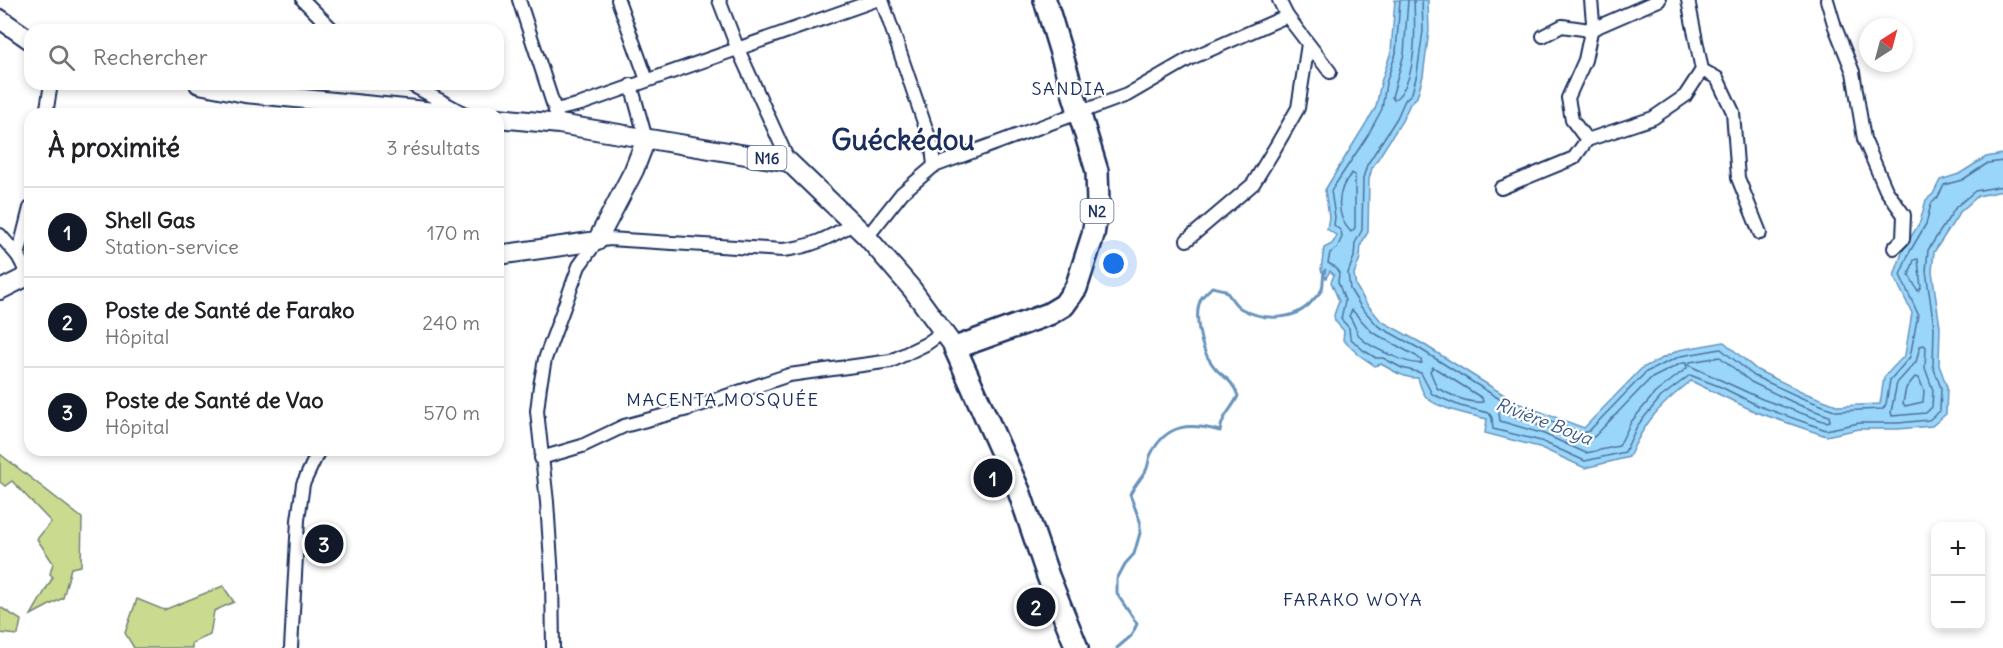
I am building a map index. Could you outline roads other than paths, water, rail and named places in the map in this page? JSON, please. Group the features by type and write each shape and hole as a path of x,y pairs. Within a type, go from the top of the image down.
{"highway":[{"name":"N2","path":"949,340 1049,315 1064,305 1076,288 1093,235 1098,204 1097,171 1045,0"},
{"path":"949,340 1018,491 1048,576 1077,648"}],"main road":[{"path":"0,19 24,36"},
{"path":"230,90 382,108"},
{"name":"N16","path":"504,118 557,117 646,139 789,162 867,237 912,289 949,340"},
{"path":"504,254 597,242 629,179 646,139"},
{"path":"0,290 24,278"}],"street":[{"path":"303,0 327,24"},
{"path":"519,0 557,117 581,104 631,85 876,0"},
{"path":"618,0 647,80"},
{"path":"719,0 789,162"},
{"path":"882,0 932,146 934,166"},
{"path":"1279,0 1287,16 1330,72"},
{"path":"1587,140 1572,120 1568,98 1585,60 1593,22 1591,0"},
{"path":"1543,36 1562,26 1590,30 1659,0"},
{"path":"1501,188 1574,158 1587,140 1653,118 1685,96 1702,70 1688,0"},
{"path":"1827,0 1853,72 1864,139 1886,190 1904,215 1903,238 1894,248"},
{"path":"867,237 902,193 934,166 1127,95 1189,59 1287,16"},
{"path":"1187,240 1253,184 1298,108 1308,44"},
{"path":"1702,70 1717,78 1733,112 1738,178 1760,233"},
{"path":"631,85 646,139"},
{"path":"47,108 50,90"},
{"path":"410,90 417,108"},
{"path":"419,90 454,108"},
{"path":"553,648 549,524 537,411 545,359 579,266 597,242 609,239 783,250 803,248 825,240 853,224"},
{"path":"18,256 24,232"},
{"path":"0,235 24,266"},
{"path":"541,458 582,446 624,426 688,410 789,375 891,361 926,344 949,340"},
{"path":"291,648 298,520 303,484 316,456"}],"water":[{"name":"Rivière Boya","path":"1395,0 1428,0 1429,31 1423,76 1417,97 1410,104 1402,121 1372,168 1369,179 1368,232 1361,244 1360,258 1354,274 1356,286 1381,321 1423,344 1517,403 1584,428 1642,368 1679,350 1724,342 1757,370 1805,393 1839,406 1880,404 1884,377 1905,355 1912,313 1894,276 1903,250 1920,222 1926,200 1933,194 1940,180 1959,174 1986,157 2003,154 2003,191 1978,196 1960,212 1934,252 1932,271 1940,327 1939,365 1947,387 1946,414 1932,426 1859,429 1826,436 1756,412 1691,381 1654,414 1629,457 1585,468 1539,447 1485,433 1487,419 1433,403 1424,395 1418,378 1403,376 1381,364 1375,366 1359,355 1343,340 1344,331 1335,321 1334,315 1339,301 1331,282 1334,275 1330,271 1326,278 1321,270 1324,248 1332,244 1337,236 1327,229 1329,217 1325,190 1376,107 1391,52"}],"waterway":[{"path":"1117,648 1131,636 1137,624 1117,594 1117,579 1125,564 1134,554 1140,533 1140,521 1130,495 1146,470 1151,454 1164,436 1180,428 1189,427 1220,431 1225,417 1238,396 1229,381 1212,364 1204,350 1198,322 1199,304 1202,297 1212,287 1225,290 1238,306 1249,312 1268,317 1288,316 1306,307 1320,293 1325,270"}],"place":[{"name":"Shell Gas","path":"993,478"},
{"name":"Poste de Santé de Vao","path":"324,544"},
{"name":"Poste de Santé de Farako","path":"1036,607"}],"district":[{"name":"SANDIA","path":"1069,88"},
{"name":"Guéckédou","path":"903,140"},
{"name":"MACENTA MOSQUÉE","path":"723,399"},
{"name":"FARAKO WOYA","path":"1353,599"}]}
